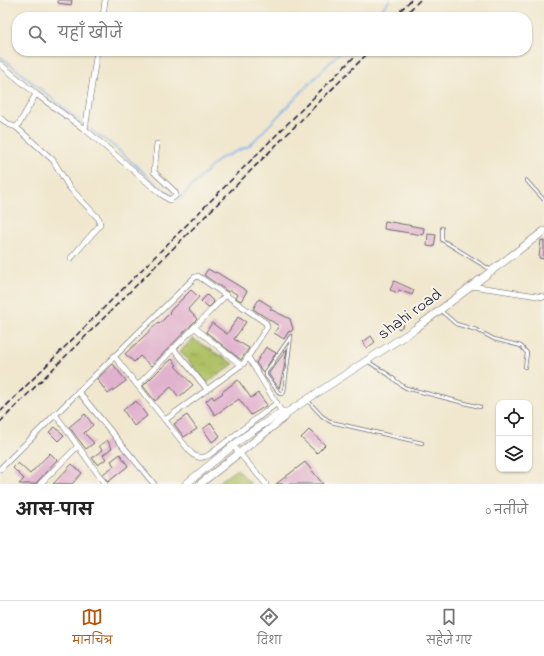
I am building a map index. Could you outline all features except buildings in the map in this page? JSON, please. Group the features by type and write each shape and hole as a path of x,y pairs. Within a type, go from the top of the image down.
{"street":[{"path":"104,12 105,0"},
{"path":"85,130 96,56"},
{"path":"0,64 36,94 85,130 168,199 175,197 174,190 154,172 157,144"},
{"path":"16,127 36,94"},
{"path":"0,118 16,127 53,160 69,187 99,219 100,225 71,258"},
{"name":"shahi road","path":"285,414 415,329 544,231"},
{"path":"0,469 196,276 201,276 267,325 266,330 241,365 165,420"},
{"path":"472,286 544,297"},
{"path":"138,385 226,295"},
{"path":"194,327 241,365"},
{"path":"173,348 207,389"},
{"path":"114,356 195,456 204,458 277,403"},
{"path":"248,357 285,414"},
{"path":"78,391 154,484"},
{"path":"55,414 105,484"},
{"path":"186,484 245,436 285,414"},
{"path":"200,484 285,414"},
{"path":"40,484 78,446"},
{"path":"233,446 266,484"}],"lane":[{"path":"526,180 544,200"},
{"path":"442,228 442,240 492,270"},
{"path":"440,310 456,324 477,330 494,339 521,346 527,353 525,367"},
{"path":"291,336 284,392 280,394 277,391 266,376 266,372 291,336"},
{"path":"367,361 406,388 480,407"},
{"path":"272,395 277,391"},
{"path":"306,399 313,408 331,422 422,443"}],"green space":[{"path":"193,339 234,364 207,383 180,351"},
{"path":"237,469 251,484 216,484"}],"waterway":[{"path":"379,12 390,0"},
{"path":"0,56 82,123"},
{"path":"90,129 115,147 162,188 179,199 219,159 249,146 336,56"}],"railway":[{"path":"399,12 411,0"},
{"path":"408,12 420,0"},
{"path":"0,412 355,56"},
{"path":"0,422 365,56"}]}
